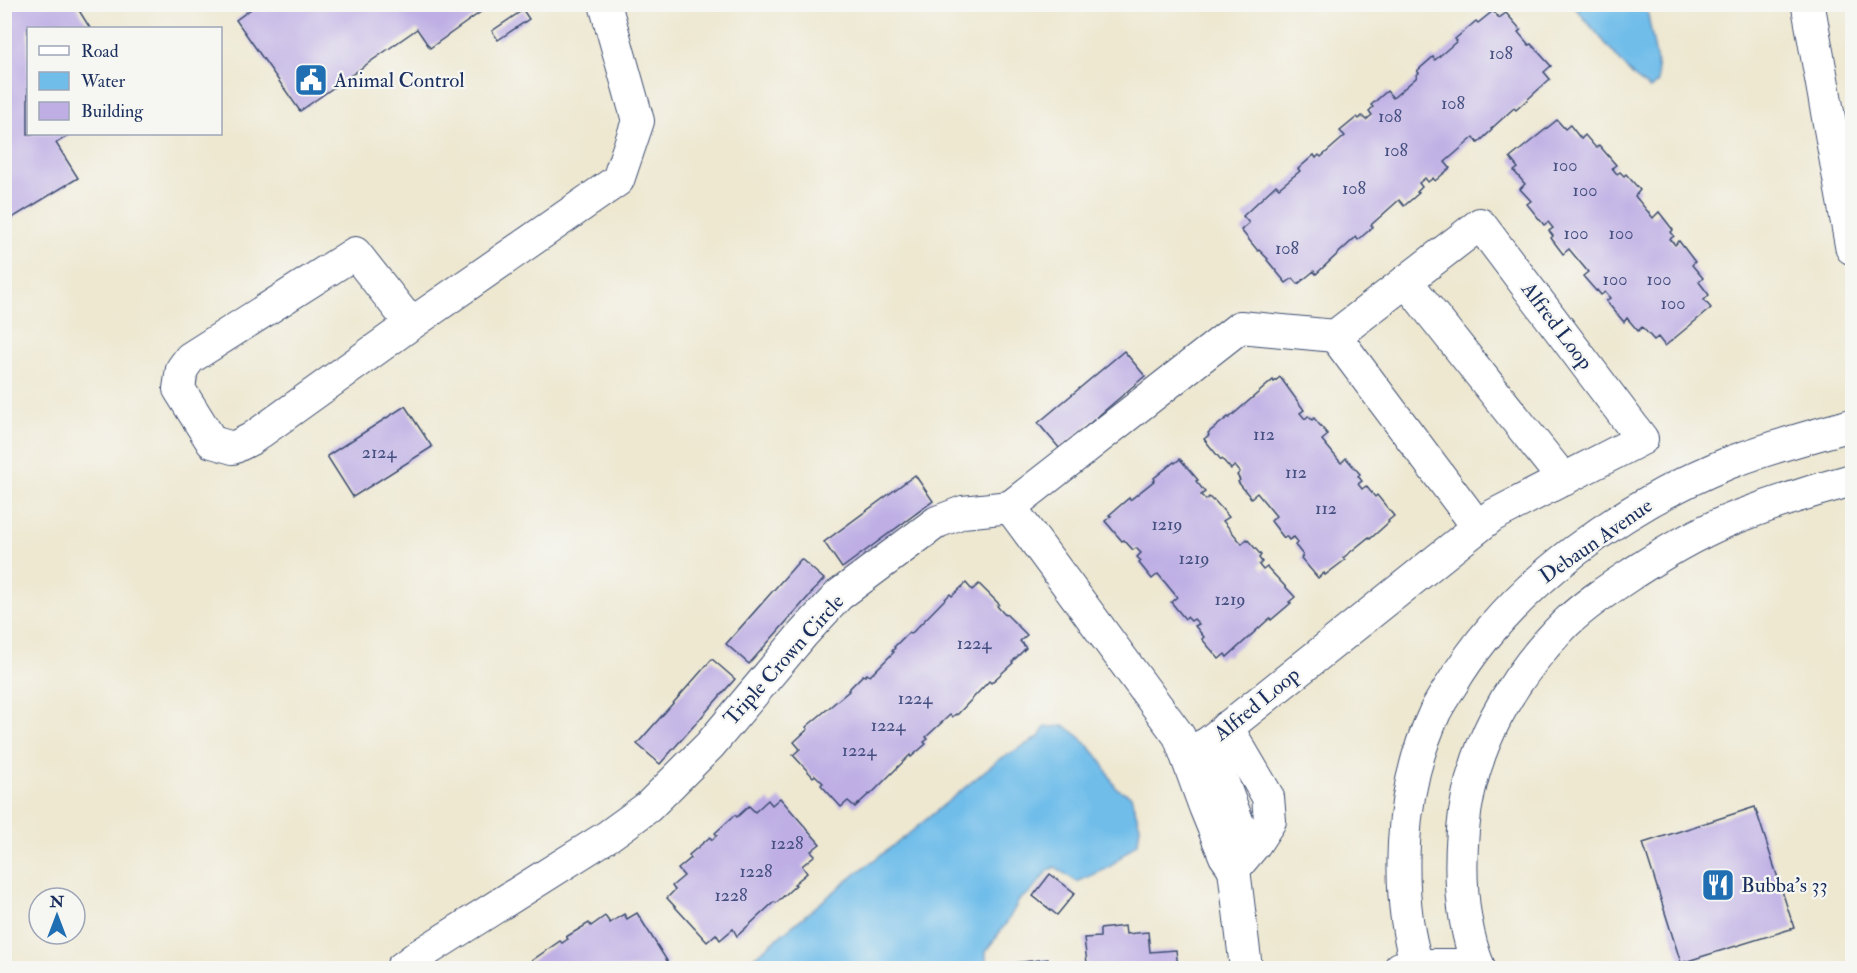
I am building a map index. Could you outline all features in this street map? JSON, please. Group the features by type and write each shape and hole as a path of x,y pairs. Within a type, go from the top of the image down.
{"main road":[{"path":"1808,4 1852,248"}],"street":[{"path":"411,324 355,253 190,358 182,369 179,389 212,442 233,448 251,439 618,180 638,121 605,4"},
{"name":"Alfred Loop","path":"1207,741 1492,516 1642,439 1480,224 1335,336"},
{"path":"1406,281 1564,480"},
{"path":"1234,868 1255,844 1270,821 1268,797 1207,741 1179,736 1010,507 1240,327 1335,336 1478,527"},
{"name":"Debaun Avenue","path":"1412,967 1403,874 1405,818 1416,763 1436,710 1464,663 1500,619 1539,579 1583,545 1630,514 1679,486 1730,463 1783,443 1852,425"},
{"path":"1412,967 1477,967 1467,928 1462,889 1461,852 1464,814 1472,777 1485,741 1501,705 1530,663 1568,622 1599,596 1666,551 1738,516 1808,492 1852,480"},
{"name":"Triple Crown Circle","path":"402,969 418,956 608,836 648,807 710,745 802,635 839,595 937,522 963,512 1010,507"},
{"path":"1207,741 1204,807 1225,856 1234,868 1246,969"}],"water":[{"path":"1573,5 1646,5 1657,62 1658,82 1650,89 1633,76"},
{"path":"1065,726 1080,737 1100,759 1116,788 1131,796 1140,826 1138,842 1108,868 1077,882 1055,867 1048,871 1031,892 1020,899 986,951 986,968 741,968 997,761 1039,737 1045,727"}],"building":[{"path":"4,4 75,4 89,27 27,27 27,135 69,135 56,143 78,178 4,223"},
{"name":"Animal Control","path":"258,4 492,4 430,48 417,29 300,111 236,20"},
{"path":"523,10 529,19 498,40 492,31"},
{"path":"1493,11 1499,18 1506,13 1521,30 1518,32 1551,66 1544,72 1550,79 1516,110 1514,108 1478,143 1474,137 1445,162 1450,168 1435,181 1433,178 1428,182 1425,178 1419,183 1422,187 1417,192 1419,193 1404,206 1399,200 1371,225 1373,227 1358,240 1356,237 1316,274 1314,271 1298,284 1293,278 1286,283 1268,259 1258,251 1241,230 1249,223 1243,216 1276,185 1279,188 1300,171 1298,169 1314,155 1316,158 1319,155 1321,157 1345,136 1340,131 1357,117 1359,119 1362,116 1366,120 1372,115 1369,111 1373,107 1371,105 1387,91 1393,98 1417,77 1419,73 1417,71 1433,57 1435,60 1476,21 1478,23"},
{"path":"1557,120 1565,129 1570,125 1581,139 1585,135 1596,148 1599,145 1616,165 1612,168 1617,174 1620,172 1624,176 1626,174 1640,190 1635,196 1653,218 1659,212 1673,230 1671,232 1674,236 1670,239 1675,245 1679,241 1695,262 1692,265 1703,278 1699,282 1709,295 1704,300 1711,308 1665,346 1658,337 1654,340 1642,327 1638,331 1627,318 1624,322 1606,301 1610,298 1605,292 1601,295 1583,276 1588,272 1569,249 1563,254 1551,238 1553,236 1549,231 1553,228 1548,222 1544,225 1527,204 1531,201 1520,189 1525,184 1514,171 1518,168 1510,158"},
{"path":"1124,351 1145,376 1060,449 1038,423"},
{"path":"1280,377 1304,410 1300,413 1305,419 1308,416 1312,420 1314,418 1328,435 1322,440 1341,463 1346,458 1360,474 1358,476 1362,481 1358,484 1362,489 1366,486 1375,497 1377,495 1394,516 1370,539 1369,537 1343,558 1345,560 1318,578 1301,558 1303,555 1295,545 1298,542 1294,537 1289,540 1286,536 1284,538 1271,521 1276,516 1257,493 1251,498 1238,482 1240,480 1237,475 1240,472 1235,466 1231,469 1221,460 1204,439 1209,435 1208,433 1273,380 1274,382"},
{"path":"405,406 432,447 353,497 327,456"},
{"path":"1180,459 1205,492 1201,495 1206,500 1209,497 1214,500 1229,517 1223,521 1242,544 1247,539 1261,555 1259,558 1262,562 1259,565 1263,570 1267,567 1295,597 1289,602 1291,603 1271,620 1270,618 1227,657 1225,654 1219,659 1202,639 1204,637 1195,626 1199,624 1194,619 1191,621 1187,617 1185,619 1171,602 1177,597 1158,574 1152,579 1139,563 1141,561 1137,557 1141,553 1136,548 1133,550 1124,540 1122,541 1105,521 1129,498 1130,500"},
{"path":"915,475 933,501 842,568 824,542"},
{"path":"801,559 824,579 749,664 726,644"},
{"path":"966,583 972,590 979,584 999,604 997,606 1005,615 1027,635 1020,641 1026,648 991,683 989,681 957,715 952,717 950,715 926,737 928,739 924,742 926,744 911,757 910,755 870,795 855,807 848,801 841,807 821,785 823,783 815,775 813,777 793,755 800,749 794,742 808,729 806,727 849,691 863,675 870,676 894,652 892,651 894,647 909,632 911,634 950,594 952,596"},
{"path":"712,659 735,679 660,764 637,744"},
{"path":"780,798 820,844 811,851 815,855 802,866 807,873 737,936 733,929 720,940 716,934 707,942 667,898 675,890 672,886 684,876 678,869 691,858 689,855 710,837 712,840 717,835 715,833 735,815 737,817 749,806 755,812 768,800 772,805"},
{"name":"Bubba's 33","path":"1755,807 1794,928 1681,963 1643,843"},
{"path":"1050,874 1075,893 1057,915 1033,896"},
{"path":"637,913 669,964 662,968 525,968 524,966 589,923 591,926 605,916 610,923 624,914 627,919"},
{"path":"1125,926 1126,934 1148,932 1150,952 1176,950 1178,968 1070,968 1070,965 1087,963 1084,938 1100,937 1100,929"},
{"path":"1048,959 1049,968 1014,968 1014,963"}],"place":[{"name":"Animal Control","path":"311,80"},
{"name":"Bubba's 33","path":"1718,885"}]}
